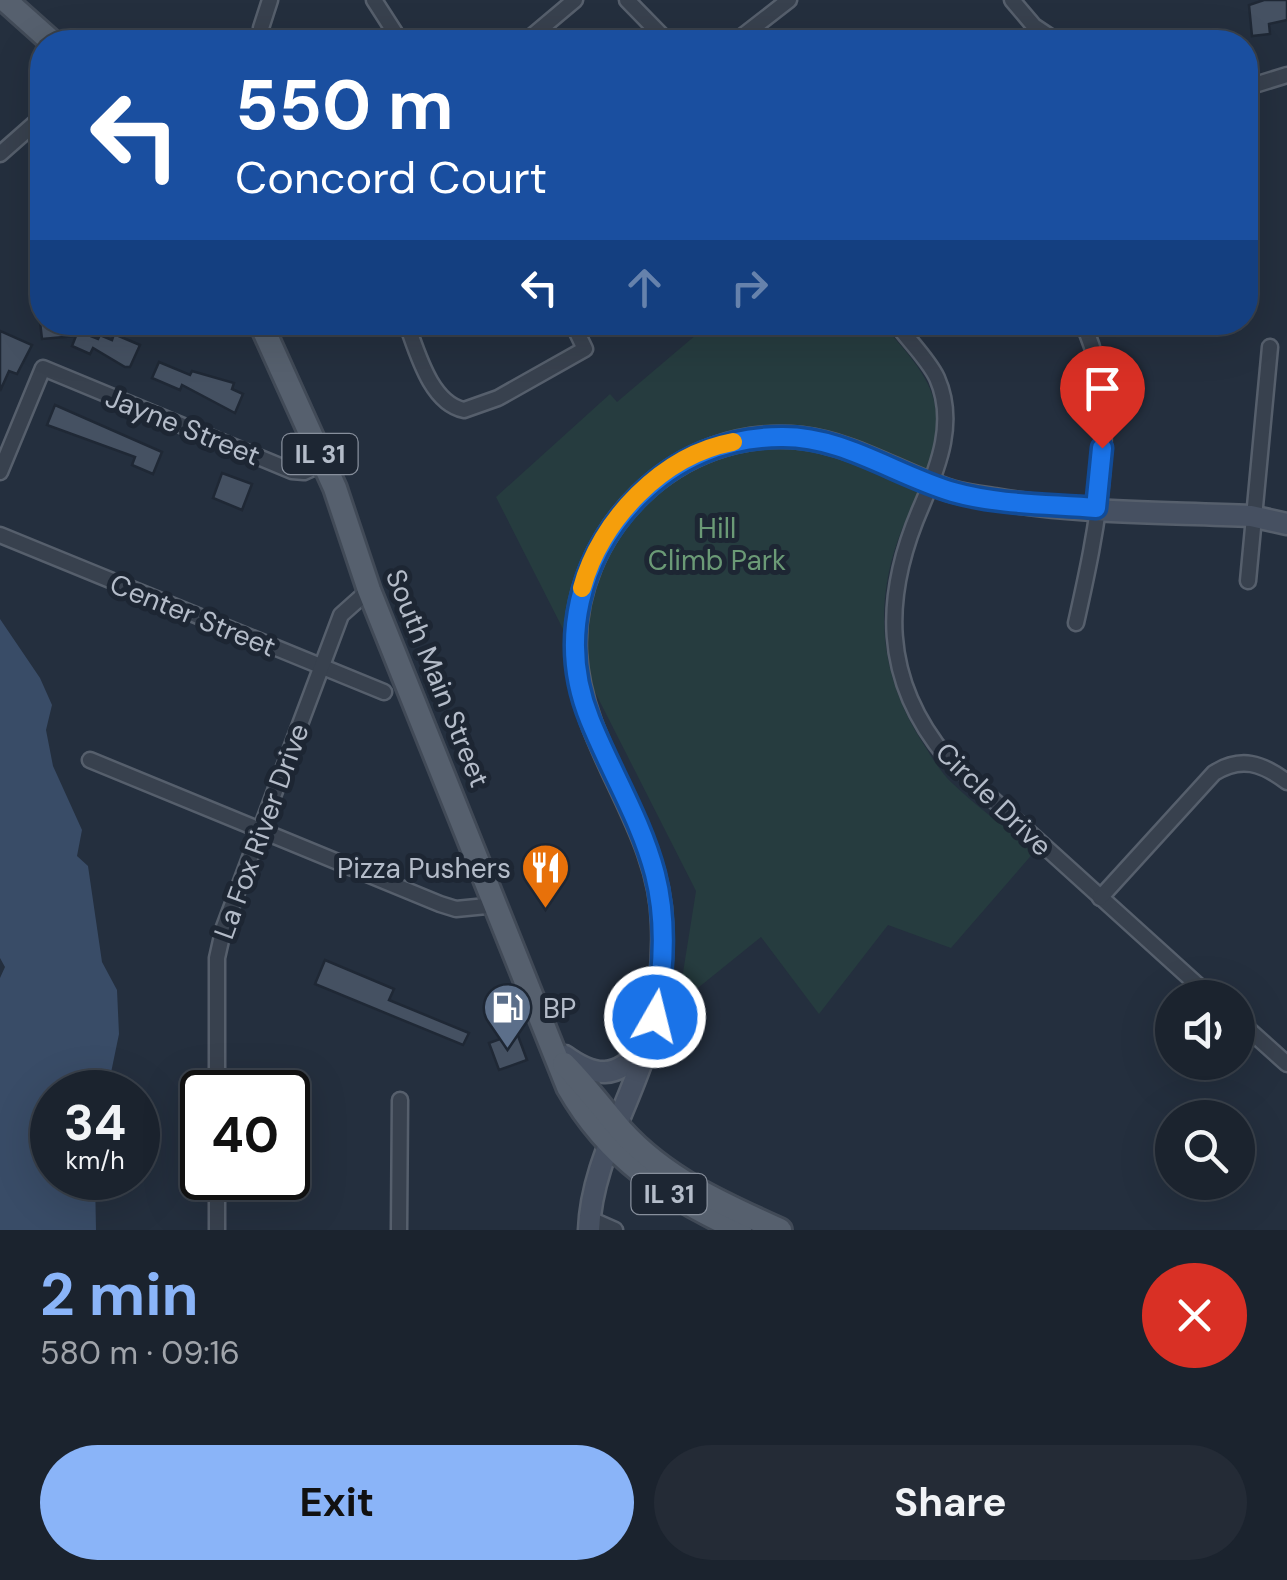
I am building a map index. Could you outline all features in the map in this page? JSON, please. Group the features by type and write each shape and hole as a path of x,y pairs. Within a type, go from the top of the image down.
{"main road":[{"path":"14,2 41,30"},
{"name":"South Main Street","path":"266,335 324,463 370,590 554,1052"},
{"name":"IL 31","path":"554,1052 587,1086 611,1133 646,1180 686,1205 740,1230"},
{"name":"IL 31","path":"611,1133 706,1197 780,1230"}],"street":[{"path":"261,30 270,0"},
{"path":"374,0 393,30"},
{"path":"540,30 575,0"},
{"path":"627,0 656,30"},
{"path":"750,30 789,0"},
{"path":"1012,0 1040,30"},
{"path":"1258,84 1287,75"},
{"path":"0,154 30,128"},
{"path":"411,335 424,366 447,402 470,410 585,348 578,335"},
{"name":"Circle Drive","path":"905,335 936,377 944,404 946,437 902,560 892,614 896,657 914,714 946,758 1192,980"},
{"path":"1076,622 1096,508 1104,418 1102,384 1086,335"},
{"path":"1248,582 1251,516 1270,347"},
{"name":"Jayne Street","path":"0,472 42,368 292,471 304,472 324,463"},
{"path":"615,1230 590,1225 611,1133 648,1040 662,982 662,920 646,846 580,688 576,628 592,560 616,519 648,486 683,462 723,444 762,438 805,438 854,451 953,492 1009,502 1251,516 1287,524"},
{"name":"Center Street","path":"1,536 384,692"},
{"name":"La Fox River Drive","path":"217,1070 217,958 224,928 343,611 370,590"},
{"path":"90,760 440,904 456,909 497,905"},
{"path":"1100,898 1214,774 1229,764 1258,764 1287,782"},
{"path":"1255,1035 1287,1064"},
{"path":"554,1052 591,1073 614,1073 631,1062 648,1040"},
{"path":"400,1100 400,1230"},
{"path":"217,1200 217,1230"}],"green space":[{"name":"Hill Climb Park","path":"696,335 892,335 921,371 932,393 937,421 932,453 902,529 887,583 884,610 889,663 907,715 943,774 1035,851 951,948 888,925 819,1014 761,937 678,1004 696,891 496,497 610,394 617,402"}],"water":[{"path":"0,619 40,678 52,705 46,730 53,766 82,830 77,856 88,866 102,962 117,990 119,1034 112,1070 30,1070 30,1200 95,1200 96,1230 0,1230 0,978 5,967 0,958"}],"building":[{"path":"1264,0 1287,0 1287,20 1269,24 1270,34 1258,35 1258,30 1251,30 1249,5"},
{"path":"0,331 32,345 17,374 9,371 0,391"},
{"path":"42,335 88,335 98,339 100,335 112,340 116,335 140,345 130,367 125,367 93,348 90,354 72,346 76,336 42,339"},
{"path":"159,362 190,375 192,371 234,383 232,389 243,394 235,413 182,385 180,390 152,378"},
{"path":"55,405 162,452 153,474 132,465 135,457 47,425"},
{"path":"222,473 252,484 242,510 213,498"},
{"path":"325,960 394,989 389,1000 469,1033 463,1045 315,984"},
{"name":"BP","path":"517,1033 527,1060 499,1070 489,1043"}],"slow traffic":[{"path":"582,588 603,539 616,519 648,486 702,452 733,442"}],"place":[{"name":"Pizza Pushers","path":"546,910"},
{"name":"BP","path":"508,1050"}],"route":[{"path":"655,1017 662,982 662,920 655,874 590,719 580,688 576,652 578,607 584,583 592,560 616,519 665,473 702,452 740,440 805,438 854,451 953,492 1009,502 1096,508 1102,448"}]}
